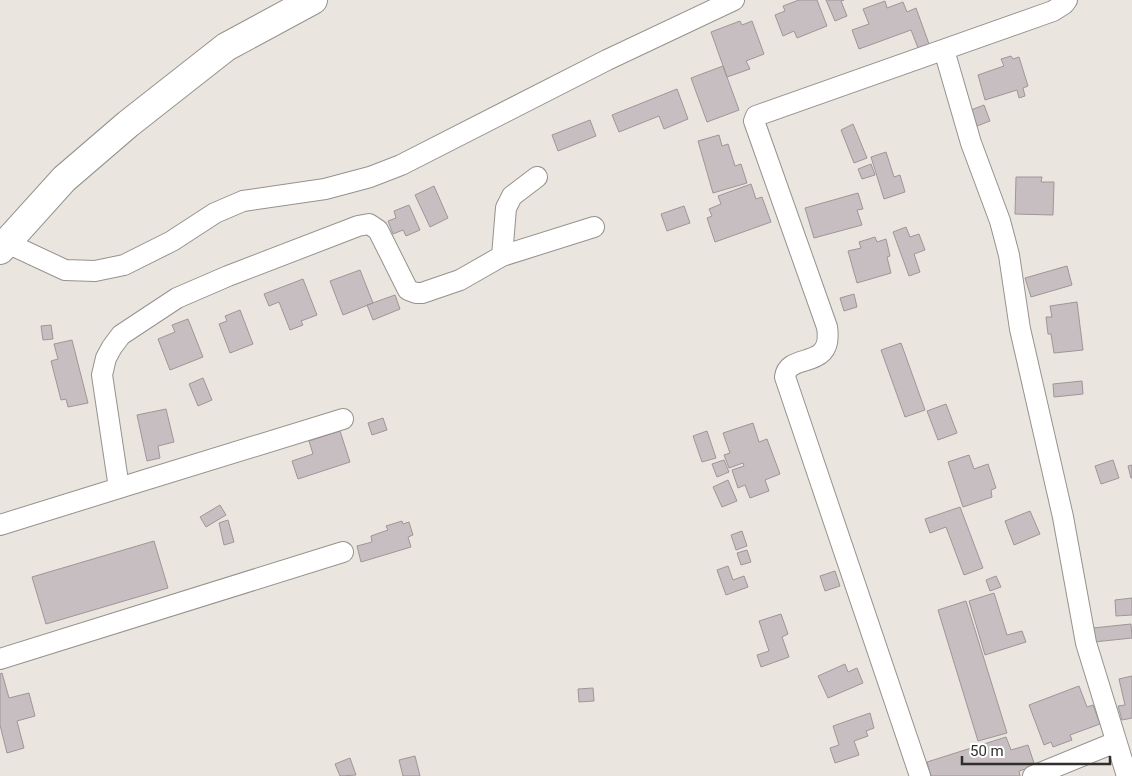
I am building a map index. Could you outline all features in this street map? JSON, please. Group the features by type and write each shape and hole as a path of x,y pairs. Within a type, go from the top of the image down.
{"highway":[{"path":"3,246 64,180 128,124 226,47 313,0"}],"street":[{"path":"3,246 65,270 95,270 124,265 172,241 215,213 243,202 325,189 370,177 402,164 607,60 734,0"},
{"path":"920,776 785,377 786,371 790,367 819,355 827,348 829,338 827,327 754,122 756,116 1053,11 1067,0"},
{"path":"944,50 971,142 1000,221 1009,255 1020,329 1063,517 1086,643 1127,776"},
{"path":"502,256 506,208 512,196 537,177"},
{"path":"119,488 102,375 106,358 121,335 178,298 228,276 358,226 369,224 378,230 408,290 416,293 422,293 460,280 502,256 594,227"},
{"path":"0,525 343,419"},
{"path":"0,659 343,552"},
{"path":"1033,776 1116,742"}],"building":[{"path":"799,0 817,0 827,26 797,38 794,31 783,36 775,15 785,11 783,6"},
{"path":"826,0 844,0 841,1 847,16 835,21"},
{"path":"885,1 887,8 903,2 907,12 916,8 929,44 918,48 911,30 859,49 852,30 869,24 863,9"},
{"path":"740,21 742,25 752,21 764,54 746,61 750,69 727,77 711,32"},
{"path":"1011,56 1013,59 1019,57 1028,86 1023,88 1025,96 1019,98 1017,90 985,100 978,75 1004,66 1001,59"},
{"path":"723,66 739,110 707,122 691,78"},
{"path":"677,89 688,119 664,129 659,116 619,132 612,115"},
{"path":"984,105 990,121 977,126 971,110"},
{"path":"590,120 596,136 558,151 552,135"},
{"path":"853,124 867,158 854,163 841,130"},
{"path":"719,135 722,146 728,144 735,166 741,164 747,183 713,193 698,141"},
{"path":"886,152 894,177 900,175 905,192 884,199 871,157"},
{"path":"871,164 875,175 862,179 858,169"},
{"path":"1016,177 1042,177 1041,182 1054,182 1053,215 1015,214"},
{"path":"751,184 756,199 762,197 771,222 715,242 707,218 712,216 709,209 721,204 718,196"},
{"path":"434,186 448,218 430,227 415,195"},
{"path":"858,193 863,209 857,210 862,225 814,238 805,208"},
{"path":"409,205 420,230 406,236 403,230 393,234 388,221 396,218 394,211"},
{"path":"684,206 690,223 667,231 661,214"},
{"path":"906,227 910,237 919,234 925,250 914,254 920,272 909,276 893,232"},
{"path":"875,237 877,242 886,239 890,256 887,257 891,273 857,283 848,251 861,248 859,242"},
{"path":"1067,266 1072,285 1031,297 1025,278"},
{"path":"360,270 373,303 343,315 330,281"},
{"path":"303,279 317,315 301,321 303,325 290,330 279,302 269,306 264,294"},
{"path":"854,294 857,307 844,311 840,298"},
{"path":"395,295 400,309 373,320 367,305"},
{"path":"1077,302 1083,350 1054,353 1051,334 1048,334 1046,317 1052,317 1050,306"},
{"path":"240,310 253,344 230,353 219,324 227,321 225,316"},
{"path":"188,319 203,357 170,370 158,339 175,332 172,325"},
{"path":"51,325 53,339 43,340 41,326"},
{"path":"72,340 88,403 68,407 66,399 61,400 51,361 58,359 54,344"},
{"path":"901,343 925,410 905,417 881,350"},
{"path":"203,378 212,400 198,406 189,384"},
{"path":"1082,381 1083,394 1054,397 1053,384"},
{"path":"946,404 957,433 938,440 927,411"},
{"path":"166,409 174,442 158,446 160,458 147,461 137,415"},
{"path":"383,418 387,430 372,435 368,423"},
{"path":"753,423 759,442 767,439 780,474 765,480 769,491 750,498 745,485 738,488 732,470 744,466 743,463 729,468 724,455 730,453 723,433"},
{"path":"340,431 350,462 298,479 292,461 313,454 309,441"},
{"path":"707,431 716,458 702,462 693,436"},
{"path":"969,455 974,469 988,464 996,488 991,490 992,497 963,507 948,462"},
{"path":"724,460 729,472 717,477 712,464"},
{"path":"1113,460 1119,478 1101,484 1095,466"},
{"path":"1132,465 1132,478 1131,478 1128,466"},
{"path":"728,480 737,501 722,507 713,487"},
{"path":"220,505 226,515 206,527 200,517"},
{"path":"960,507 983,568 964,575 946,527 930,533 925,519"},
{"path":"1030,511 1040,534 1014,545 1005,521"},
{"path":"228,520 234,542 224,545 219,523"},
{"path":"402,521 403,524 409,522 413,535 408,537 411,547 361,562 357,546 372,542 371,536 388,530 386,526"},
{"path":"742,531 747,546 736,550 731,535"},
{"path":"154,541 168,588 46,624 32,577"},
{"path":"747,550 751,562 741,565 737,553"},
{"path":"728,566 733,580 744,576 748,587 726,595 717,570"},
{"path":"835,571 840,586 825,591 820,576"},
{"path":"996,576 1001,587 990,591 986,580"},
{"path":"994,593 1007,635 1022,631 1026,642 985,655 969,601"},
{"path":"1132,598 1132,615 1116,616 1115,600"},
{"path":"966,601 1007,733 978,741 938,610"},
{"path":"781,614 788,634 782,637 789,657 761,667 757,655 769,651 759,621"},
{"path":"1131,624 1132,638 1094,642 1093,628"},
{"path":"845,664 848,672 857,668 863,683 828,698 818,676"},
{"path":"2,673 9,698 29,693 35,716 17,721 24,748 7,753 0,725 0,674"},
{"path":"1132,676 1132,718 1122,720 1118,706 1125,705 1119,679"},
{"path":"1079,686 1087,707 1093,705 1100,724 1070,735 1072,740 1053,747 1051,742 1044,745 1029,705"},
{"path":"593,688 594,701 579,702 578,689"},
{"path":"870,713 874,728 866,731 868,736 854,741 859,755 835,763 830,748 839,745 833,726"},
{"path":"1006,737 1011,750 1028,745 1035,766 1019,771 1020,776 931,776 927,762"},
{"path":"415,756 420,776 403,776 399,760"},
{"path":"350,758 356,775 340,776 335,764"}]}
